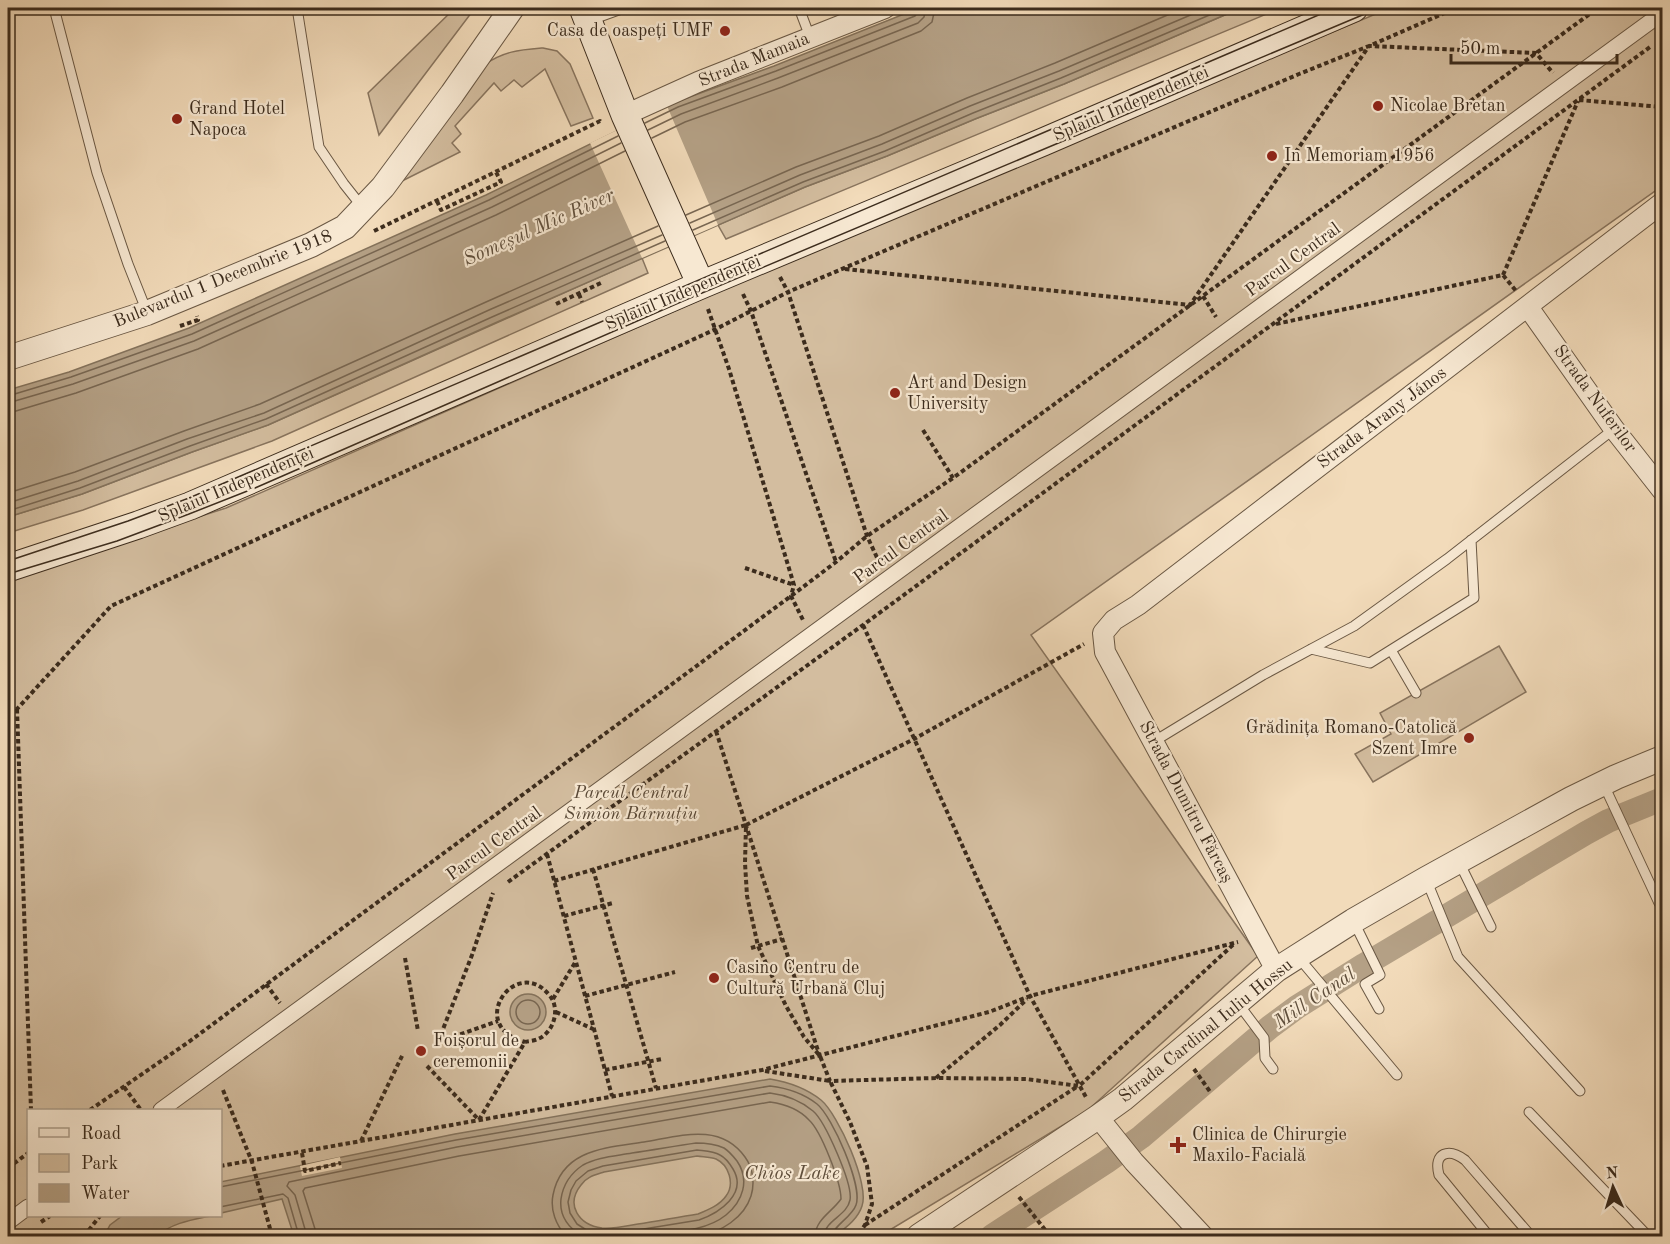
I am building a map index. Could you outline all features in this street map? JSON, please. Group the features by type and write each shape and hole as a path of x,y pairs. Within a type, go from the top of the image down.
{"main road":[{"name":"Splaiul Independenței","path":"8,568 190,506 709,295 1043,142 1354,8"},
{"path":"586,14 618,122 709,295"}],"street":[{"name":"Bulevardul 1 Decembrie 1918","path":"8,358 147,314 300,250 345,227 383,187 512,8"},
{"name":"Strada Mamaia","path":"618,122 698,82 885,8"},
{"name":"Parcul Central","path":"162,1109 1662,13"},
{"name":"Strada Arany János","path":"1103,633 1114,620 1138,604 1662,203"},
{"name":"Strada Nuferilor","path":"1528,307 1614,429 1662,490"},
{"name":"Strada Dumitru Fărcaș","path":"1103,633 1105,652 1276,970"},
{"name":"Strada Cardinal Iuliu Hossu","path":"932,1231 1100,1119 1276,970 1304,964 1353,921 1571,799 1662,758"},
{"path":"1100,1119 1134,1161 1203,1236"},
{"path":"8,1222 27,1208"}],"lane":[{"path":"54,8 97,173 147,314"},
{"path":"297,8 319,147 364,209"},
{"path":"586,14 624,8"},
{"path":"799,8 810,37"},
{"path":"1154,742 1263,675 1354,626 1614,429"},
{"path":"1311,650 1370,663 1474,598 1470,540"},
{"path":"1390,650 1416,693"},
{"path":"1603,783 1659,903"},
{"path":"1459,861 1491,927"},
{"path":"1426,879 1458,957 1580,1091"},
{"path":"1353,921 1380,975 1365,984 1379,1009"},
{"path":"1304,964 1396,1075"},
{"path":"1237,1002 1264,1038 1264,1058 1273,1069"},
{"path":"1529,1112 1648,1236"},
{"path":"1489,1236 1439,1175 1437,1165 1442,1155 1450,1153 1465,1160 1531,1236"}],"path":[{"path":"8,710 17,709 111,606 716,329 788,292 1456,8"},
{"path":"92,1109 268,986 791,596 867,536 953,478 1598,8"},
{"path":"484,899 863,625 1653,45"},
{"path":"1370,46 1536,52 1542,59"},
{"path":"1190,305 1370,46"},
{"path":"1578,100 1662,107"},
{"path":"1503,275 1578,100"},
{"path":"377,230 496,172 618,122"},
{"path":"437,201 441,210 501,182 496,172"},
{"path":"844,268 1190,305"},
{"path":"1503,275 1528,307"},
{"path":"1273,324 1503,275"},
{"path":"556,304 603,282"},
{"path":"788,292 872,546"},
{"path":"579,294 582,302"},
{"path":"734,297 743,294 752,310 836,562"},
{"path":"709,295 708,309 794,585 791,596 795,605"},
{"path":"1203,296 1208,303"},
{"path":"923,430 953,478"},
{"path":"745,568 794,585"},
{"path":"863,625 1030,996 1079,1086 1100,1119"},
{"path":"554,881 746,825 914,739 1103,633"},
{"path":"17,709 31,1109"},
{"path":"716,732 820,1056 867,1166 872,1204 865,1225"},
{"path":"746,825 747,896 758,946 804,1037 820,1056"},
{"path":"547,854 612,1096"},
{"path":"593,869 656,1088"},
{"path":"493,893 438,1042 498,1021"},
{"path":"564,916 613,903"},
{"path":"751,948 782,939"},
{"path":"222,1166 762,1070 990,1011 1030,996 1236,942 1262,941"},
{"path":"857,1236 865,1225 1079,1086 1236,942"},
{"path":"395,964 414,951"},
{"path":"405,957 418,1031"},
{"path":"553,999 576,962"},
{"path":"585,996 675,972"},
{"path":"533,983 543,988 553,999 556,1012 552,1028 540,1039 525,1042 512,1039 502,1030 496,1012 499,1000 506,990 517,984 533,983"},
{"path":"936,1078 1000,1025 1030,996"},
{"path":"556,1012 594,1029"},
{"path":"479,1120 525,1042"},
{"path":"361,1142 403,1054"},
{"path":"605,1070 662,1059"},
{"path":"427,1066 479,1120"},
{"path":"762,1070 830,1081 936,1078 1026,1079 1079,1086"},
{"path":"1197,1073 1211,1093"},
{"path":"232,1084 223,1090 252,1162 272,1236"},
{"path":"124,1086 140,1109"},
{"path":"302,1153 305,1171 341,1163"},
{"path":"8,1168 27,1154"},
{"path":"1018,1196 1050,1236"},
{"path":"84,1236 98,1217"},
{"path":"861,1230 865,1236"}],"green space":[{"path":"455,8 475,8 379,135 368,93"},
{"path":"1241,8 1281,8 726,239 718,225 805,187 1064,84"},
{"name":"Parcul Central Simion Bărnuțiu","path":"1390,8 1662,8 1662,186 1031,635 1258,956 1088,1110 880,1236 8,1236 8,578 226,508 845,236"},
{"path":"543,48 557,51 570,64 593,118 571,126 545,69 522,87 514,80 501,91 494,83 455,126 461,134 452,143 460,152 400,182 484,65 512,52"},
{"path":"642,258 648,273 272,441 83,510 8,533 8,517 82,494 268,425"},
{"path":"1499,646 1526,692 1373,782 1355,754 1391,734 1380,713"}],"water":[{"name":"Someşul Mic River","path":"919,8 1241,8 1064,84 805,187 268,425 82,494 8,517 8,390 69,372 189,328 486,195 676,102"},
{"path":"528,994 541,999 546,1012 541,1025 528,1030 515,1025 510,1012 515,999"},
{"name":"Chios Lake","path":"770,1079 803,1089 821,1100 828,1108 851,1150 863,1196 860,1211 847,1227 834,1236 294,1236 282,1199 222,1213 222,1182 455,1134","holes":["697,1156 714,1158 721,1162 727,1170 730,1186 723,1199 706,1211 606,1228 587,1223 577,1213 574,1200 576,1192 583,1182 591,1177 604,1172"]},
{"path":"121,1217 206,1217 175,1225 157,1236 104,1236 110,1225"}],"pier":[{"path":"667,106 718,225 642,258 590,143"},
{"path":"340,1157 342,1168 302,1176 300,1166"}],"waterway":[{"name":"Mill Canal","path":"992,1236 1141,1137 1270,1027 1297,1007 1586,833 1608,821 1662,799"}],"tram line":[{"path":"8,561 189,498 1335,8"},
{"path":"8,574 117,541 255,488 683,301 1379,8"}],"place":[{"name":"Casa de oaspeți UMF","path":"725,31"},
{"name":"Nicolae Bretan","path":"1378,106"},
{"name":"Grand Hotel Napoca","path":"177,119"},
{"name":"In Memoriam 1956","path":"1272,156"},
{"name":"Art and Design University","path":"895,393"},
{"name":"Grădinița Romano-Catolică Szent Imre","path":"1469,738"},
{"name":"Casino Centru de Cultură Urbană Cluj","path":"714,978"},
{"name":"Foișorul de ceremonii","path":"421,1051"},
{"name":"Clinica de Chirurgie Maxilo-Facială","path":"1178,1145"}]}
